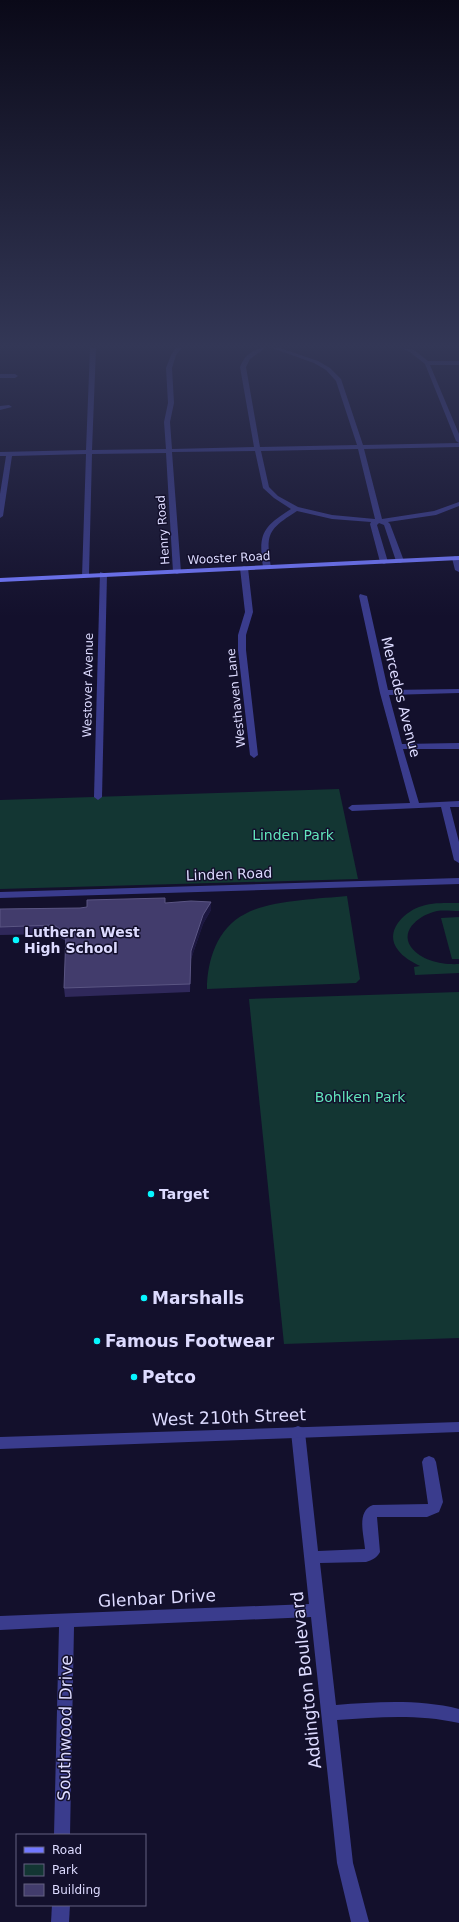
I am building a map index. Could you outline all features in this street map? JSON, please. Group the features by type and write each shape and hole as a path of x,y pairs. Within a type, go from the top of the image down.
{"main road":[{"name":"Wooster Road","path":"0,580 457,558"}],"street":[{"path":"85,575 90,438"},
{"name":"Henry Road","path":"168,438 177,572"},
{"path":"255,438 266,488 276,497 296,508 332,518 379,521 418,517 436,513 458,505"},
{"path":"357,438 379,521"},
{"path":"0,454 459,445"},
{"path":"0,516 9,454"},
{"path":"267,567 264,543 265,535 269,527 296,508"},
{"path":"384,562 373,524 379,521 387,524 400,561"},
{"path":"457,558 459,570"},
{"name":"Westhaven Lane","path":"244,568 249,612 242,635 242,650 254,755"},
{"name":"Westover Avenue","path":"98,796 103,574"},
{"name":"Mercedes Avenue","path":"363,596 384,693 415,805"},
{"path":"384,693 459,691"},
{"path":"398,747 459,746"},
{"path":"352,808 459,804"},
{"path":"445,805 459,860"},
{"name":"Linden Road","path":"0,895 459,881"},
{"name":"West 210th Street","path":"0,1443 459,1427"},
{"name":"Addington Boulevard","path":"298,1432 345,1863 360,1922"},
{"path":"312,1557 366,1556 373,1552 369,1517 373,1511 427,1511 434,1508 436,1502 429,1462"},
{"name":"Glenbar Drive","path":"0,1623 317,1610"},
{"name":"Southwood Drive","path":"62,1834 67,1621"},
{"path":"328,1713 410,1708 441,1711 459,1716"},
{"path":"60,1922 61,1906"}],"green space":[{"name":"Linden Park","path":"339,789 358,879 0,889 0,800"},
{"path":"347,896 360,979 356,983 207,989 209,967 216,946 221,936 235,920 255,909 281,903"},
{"path":"459,903 459,911 437,911 425,915 419,919 410,928 408,940 415,952 426,959 439,963 459,964 459,973 415,975 414,967 420,966 402,955 394,943 394,930 397,924 407,914 424,905"},
{"path":"459,917 459,959 452,959 441,918"},
{"name":"Bohlken Park","path":"459,992 459,1338 284,1344 249,999"}],"building":[{"name":"Lutheran West High School","path":"165,898 165,903 191,901 211,902 203,915 191,951 190,984 64,988 66,933 54,925 0,927 0,909 80,908 87,907 87,900"}],"place":[{"name":"Lutheran West High School","path":"16,940"},
{"name":"Target","path":"151,1194"},
{"name":"Marshalls","path":"144,1298"},
{"name":"Famous Footwear","path":"97,1341"},
{"name":"Petco","path":"134,1377"}]}
